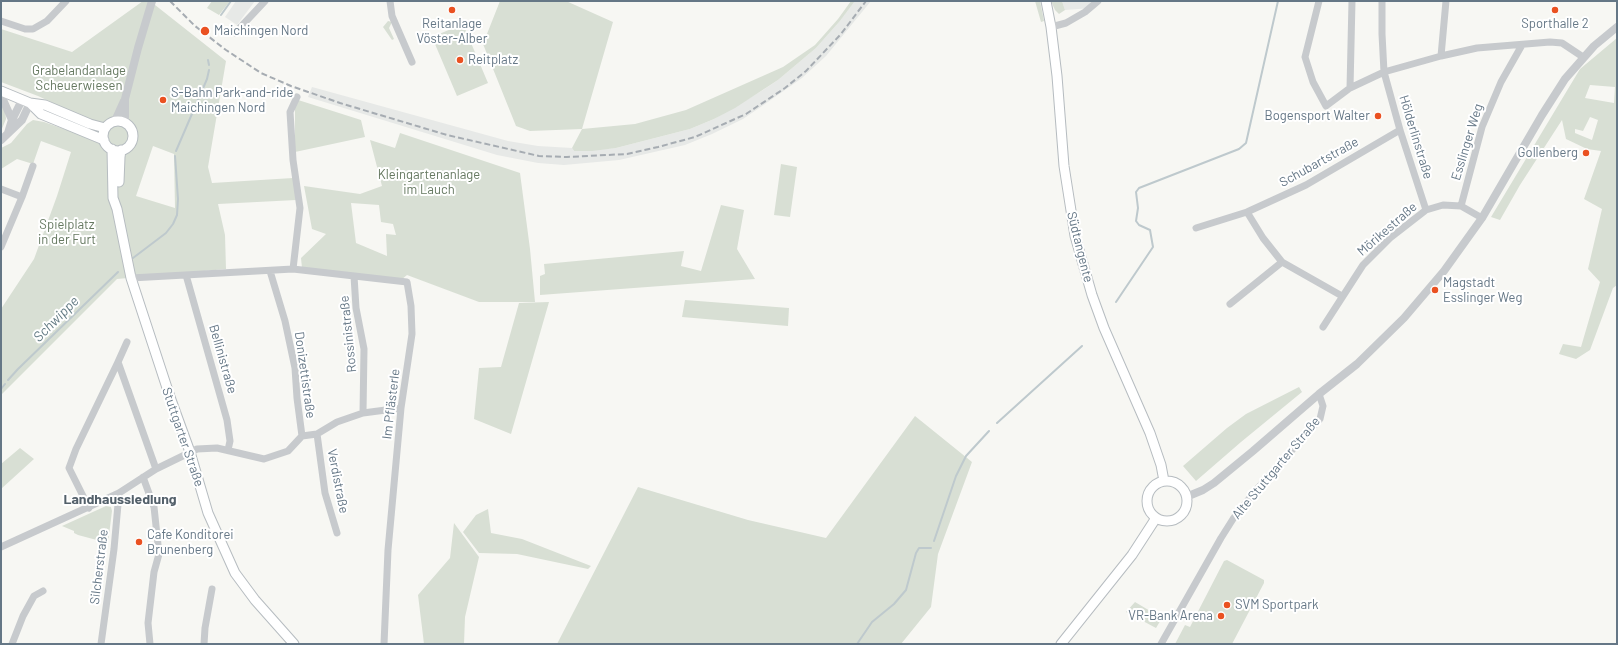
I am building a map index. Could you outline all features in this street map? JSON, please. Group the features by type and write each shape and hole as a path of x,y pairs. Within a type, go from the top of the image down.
{"main road":[{"name":"Südtangente","path":"1046,1 1057,76 1064,166 1075,236 1090,288 1104,328 1150,433 1161,465 1164,482"},
{"path":"1,91 26,102 45,105 90,124 105,128"},
{"path":"26,102 41,114 104,140"},
{"path":"115,121 125,123 130,128 132,138 127,147 117,150 108,147 104,140 105,128 115,121"},
{"name":"Stuttgarter Straße","path":"117,150 119,164 119,198 117,209 131,278 211,519 235,573 255,600 291,643"},
{"path":"1164,482 1175,483 1184,491 1186,496 1186,503 1181,515 1169,521 1156,518 1149,509 1147,497 1153,487 1164,482"},
{"path":"1061,644 1132,555 1156,518"}],"street":[{"path":"1,21 25,29 32,29 47,21 66,1"},
{"path":"115,121 125,99 152,1"},
{"path":"235,33 265,1"},
{"path":"390,1 392,16 412,62"},
{"path":"1051,27 1066,23 1085,12 1098,1"},
{"path":"1318,1 1305,57 1313,82 1326,106 1350,88 1384,72 1441,56 1477,48 1550,42 1562,43 1583,57"},
{"path":"1350,88 1352,1"},
{"name":"Hölderlinstraße","path":"1382,1 1384,72 1400,130 1426,210"},
{"path":"1441,56 1446,1"},
{"name":"Alte Stuttgarter Straße","path":"1186,496 1203,490 1214,483 1253,451 1319,394 1357,364 1409,312 1444,271 1482,218 1554,95 1583,57 1617,27"},
{"name":"Esslinger Weg","path":"1461,206 1482,127 1501,82 1522,45"},
{"path":"1,95 12,120"},
{"path":"293,269 300,208 293,160 290,112 297,97"},
{"path":"125,99 125,123"},
{"path":"8,134 12,120 26,102"},
{"path":"1,140 22,120 26,102"},
{"name":"Schubartstraße","path":"1196,228 1247,212 1306,185 1400,130"},
{"path":"1,247 33,166"},
{"path":"1,189 22,197"},
{"name":"Mörikestraße","path":"1323,327 1363,265 1390,238 1426,210 1443,205 1461,206 1482,218"},
{"path":"1247,212 1263,238 1282,262 1342,296"},
{"path":"1230,304 1282,262"},
{"name":"Im Pflästerle","path":"131,278 293,269 407,282 411,306 412,334 401,408 388,550 384,644"},
{"name":"Donizettistraße","path":"270,271 285,321 295,368 302,436"},
{"name":"Bellinistraße","path":"186,275 227,420 230,441 228,450"},
{"name":"Rossinistraße","path":"354,276 356,308 364,349 363,414"},
{"path":"89,508 69,468 76,449 127,342"},
{"path":"118,362 156,469"},
{"name":"Alte Stuttgarter Straße","path":"1161,644 1233,519 1257,489 1320,419 1323,406 1319,394"},
{"name":"Verdistraße","path":"302,436 316,434 337,422 363,414 401,408"},
{"name":"Verdistraße","path":"316,434 325,493 337,533"},
{"path":"1,547 119,493 143,476 190,452 202,448 217,448 264,459 288,451 302,436"},
{"path":"143,476 154,507 159,554 154,572 148,623 150,644"},
{"name":"Silcherstraße","path":"101,644 114,549 119,493"},
{"path":"204,644 205,628 212,589"},
{"path":"12,644 23,616 34,596 43,591"}],"shaded area":[{"path":"236,1 255,1 237,25 225,17"},
{"path":"855,1 871,1 826,56 802,78 743,119 685,145 619,160 564,165 538,163 497,155 308,97 312,87 508,141 538,146 572,148 574,151 616,148 690,129 714,119 763,90 778,80 816,48 840,21"},
{"path":"1062,1 1101,1 1092,8 1065,10"}],"green space":[{"path":"143,1 150,1 226,61 208,167 212,183 293,178 296,200 218,204 225,235 226,269 117,279 1,395 1,309 34,259 71,152 41,141 33,164 17,159 1,169 1,148 11,143 27,124 33,120 44,122 95,140 99,122 92,121 38,96 1,82 1,29 72,52","holes":["153,146 174,154 175,208 136,196"]},
{"path":"212,1 230,1 219,15 207,8"},
{"path":"500,1 566,1 613,22 582,129 530,131 516,126 483,44"},
{"path":"851,1 855,1 840,21 816,48 778,80 735,108 714,119 690,129 616,148 592,151 574,151 572,148 582,129 635,124 686,110 783,67 815,45 838,19"},
{"path":"1035,1 1040,1 1044,21 1041,22"},
{"path":"1051,1 1062,1 1065,10 1059,14 1055,10"},
{"path":"388,21 392,22 389,28 394,39 392,40 383,27"},
{"name":"Reitplatz","path":"463,24 488,83 457,96 432,37"},
{"path":"1617,38 1617,285 1613,288 1590,350 1576,359 1559,354 1563,344 1581,347 1600,282 1588,269 1602,209 1584,199 1601,151 1587,149 1566,139 1562,120 1520,185 1500,220 1491,217 1580,69","holes":["1590,85 1615,87 1614,103 1585,98","1590,117 1598,120 1592,140 1575,133 1575,129 1583,131"]},
{"path":"295,99 361,120 365,137 295,152"},
{"path":"1,103 5,109 6,119 1,131"},
{"name":"Kleingartenanlage im Lauch","path":"400,133 520,173 535,302 479,302 407,275 401,280 302,268 301,258 326,234 312,229 304,186 360,194 382,186 370,140 395,148","holes":["351,203 379,205 381,222 393,224 396,235 386,234 387,256 356,243"]},
{"path":"781,164 797,167 790,217 774,215"},
{"path":"721,205 744,210 737,249 755,279 540,295 540,276 545,274 544,264 684,251 681,266 701,271"},
{"path":"685,300 789,308 788,326 682,317"},
{"path":"549,302 511,434 474,419 479,368 501,367 519,303"},
{"path":"1299,387 1302,392 1196,481 1183,466 1227,428 1246,414"},
{"path":"915,416 972,462 938,554 931,607 901,644 557,644 638,487 748,520 826,538"},
{"path":"20,448 34,459 1,489 1,464"},
{"path":"106,506 111,507 112,511 108,543 78,535 74,533 74,531 62,526"},
{"path":"488,509 491,533 522,539 591,566 588,569 517,554 479,553 463,532 476,515"},
{"path":"454,523 479,557 465,617 464,644 424,644 418,595 450,558"},
{"name":"SVM Sportpark","path":"1227,560 1264,580 1264,583 1232,644 1175,644 1185,625 1190,627 1224,561"},
{"path":"1135,602 1162,618 1156,628 1126,612"}],"waterway":[{"name":"Schwippe","path":"221,15 231,1"},
{"path":"1116,302 1153,247 1150,230 1139,225 1136,221 1138,208 1136,192 1139,188 1239,149 1246,143 1278,1"},
{"name":"Schwippe","path":"208,60 209,65"},
{"name":"Schwippe","path":"176,151 207,79 209,70"},
{"name":"Schwippe","path":"133,258 166,233 173,224 177,215 178,199 175,156"},
{"name":"Schwippe","path":"8,380 118,272"},
{"path":"997,423 1082,346"},
{"name":"Schwippe","path":"1,389 5,384"},
{"path":"934,541 956,476 966,456 989,431"},
{"path":"857,644 872,622 894,604 906,590 916,553 919,548 931,548"}],"railway":[{"path":"170,1 195,26 226,50 261,73 291,86 340,103 447,135 539,156 567,157 627,154 658,147 695,137 746,114 785,88 806,71 841,34 866,1"}],"place":[{"name":"Reitanlage Vöster-Alber","path":"452,10"},
{"name":"Sporthalle 2","path":"1555,10"},
{"name":"Maichingen Nord","path":"205,31"},
{"name":"Reitplatz","path":"460,60"},
{"name":"S-Bahn Park-and-ride Maichingen Nord","path":"163,100"},
{"name":"Bogensport Walter","path":"1378,116"},
{"name":"Gollenberg","path":"1586,153"},
{"name":"Magstadt Esslinger Weg","path":"1435,290"},
{"name":"Cafe Konditorei Brunenberg","path":"139,542"},
{"name":"SVM Sportpark","path":"1227,605"},
{"name":"VR-Bank Arena","path":"1221,616"}],"district":[{"name":"Landhaussiedlung","path":"120,499"}],"park label":[{"name":"Grabelandanlage Scheuerwiesen","path":"79,78"},
{"name":"Spielplatz in der Furt","path":"67,232"}]}
